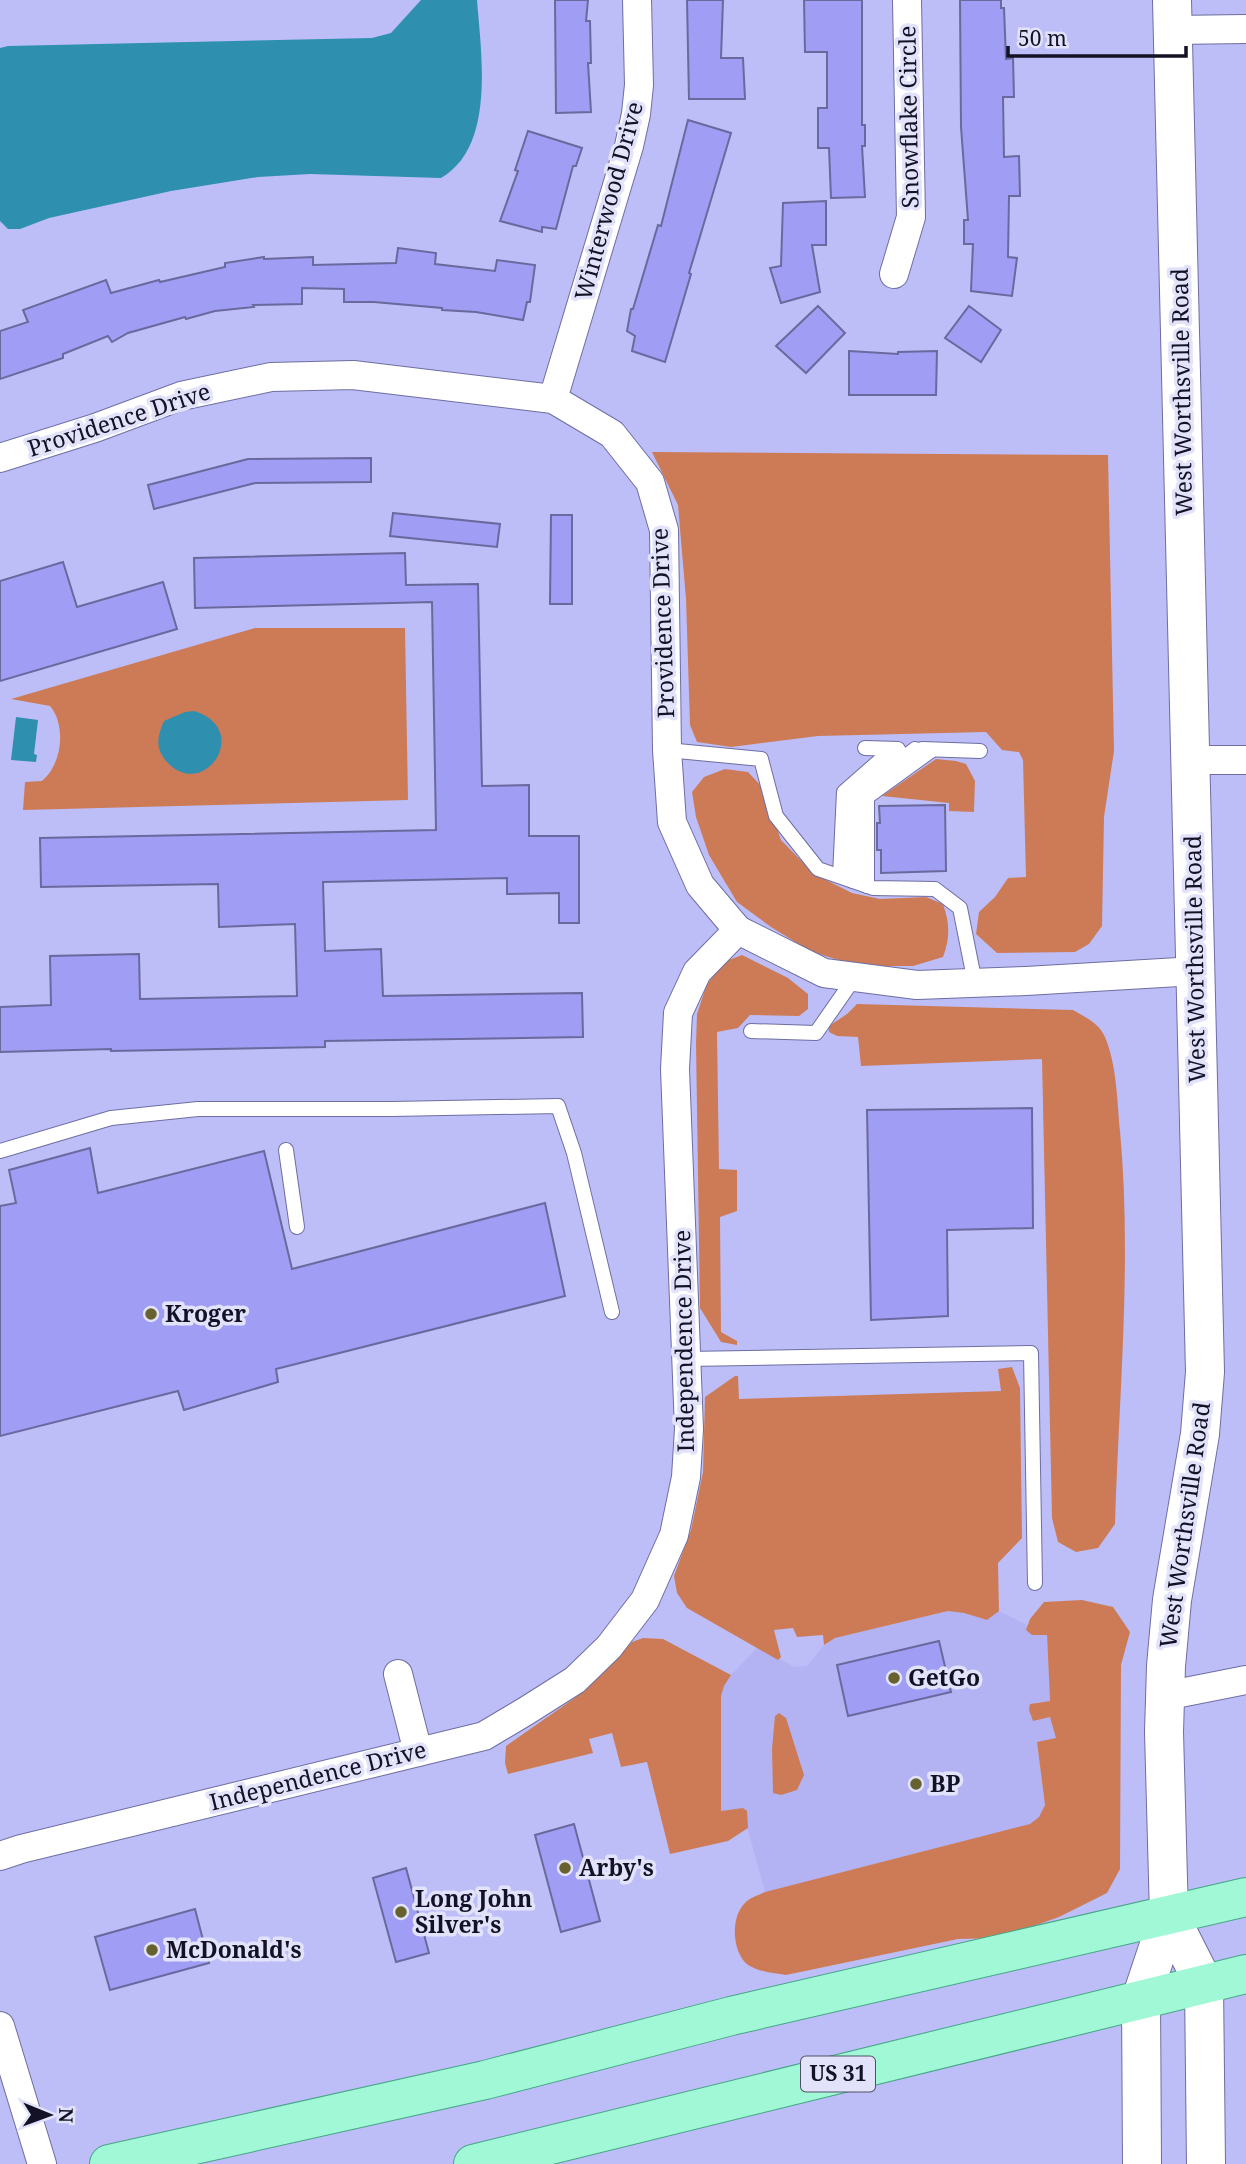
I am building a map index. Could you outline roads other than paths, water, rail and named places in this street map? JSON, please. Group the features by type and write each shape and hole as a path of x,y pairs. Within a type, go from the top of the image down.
{"main road":[{"name":"West Worthsville Road","path":"1169,1915 1165,1696 1172,1600 1200,1434 1205,1372 1172,15"},
{"path":"110,2164 485,2080 731,2016 1246,1897"},
{"path":"1169,1915 1204,1984 1206,2164"},
{"path":"1142,2164 1141,1999 1169,1915"},
{"name":"US 31","path":"473,2164 1246,1974"}],"street":[{"name":"Winterwood Drive","path":"552,399 636,114 639,85 637,0"},
{"name":"Snowflake Circle","path":"894,274 911,217 907,0"},
{"path":"1172,15 1246,29"},
{"name":"Providence Drive","path":"0,458 95,428 181,396 271,377 353,375 552,399 612,434 650,482 664,530 667,750 672,822 700,885 738,930 824,974 917,985 1196,971"},
{"path":"1191,760 1246,760"},
{"name":"Independence Drive","path":"0,1856 484,1736 575,1680 608,1647 645,1600 674,1535 686,1477 689,1429 675,1069 678,1013 697,972 738,930"},
{"path":"398,1674 418,1752"},
{"path":"1165,1696 1246,1680"},
{"path":"0,2026 42,2164"}],"lane":[{"path":"865,748 980,751"},
{"path":"846,879 844,792 893,748"},
{"path":"846,879 856,794 915,749"},
{"path":"667,750 761,759 776,816 818,869 873,888 935,889 960,908 975,983"},
{"path":"867,886 867,797 932,750"},
{"path":"751,1031 816,1033 855,977"},
{"path":"0,1151 111,1118 198,1109 558,1106 574,1153 612,1312"},
{"path":"0,1138 17,1146"},
{"path":"286,1150 297,1227"},
{"path":"686,1359 1031,1353 1035,1583"}],"place":[{"name":"Kroger","path":"151,1314"},
{"name":"GetGo","path":"894,1678"},
{"name":"BP","path":"916,1784"},
{"name":"Arby's","path":"565,1868"},
{"name":"Long John Silver's","path":"401,1912"},
{"name":"McDonald's","path":"152,1950"}]}
